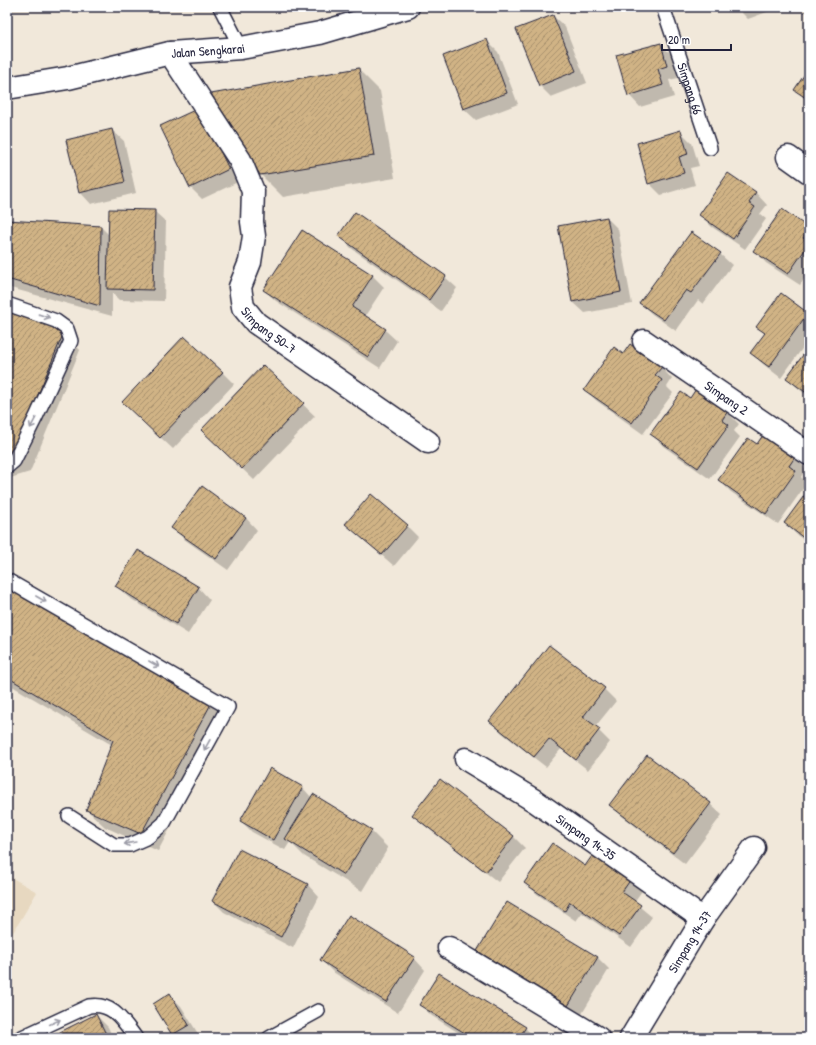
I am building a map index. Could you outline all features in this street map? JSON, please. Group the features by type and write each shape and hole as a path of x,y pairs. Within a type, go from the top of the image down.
{"street":[{"name":"Jalan Sengkarai","path":"7,88 68,78 170,54 241,48 320,33 408,7"},
{"name":"Simpang 50-7","path":"170,54 240,160 253,191 252,222 254,236 250,262 240,287 243,307 256,323 428,442"},
{"path":"788,158 809,172"},
{"name":"Simpang 2","path":"644,341 809,454"},
{"name":"Simpang 14-35","path":"466,760 535,801 703,920"},
{"name":"Simpang 14-37","path":"631,1038 703,920 754,848"},
{"path":"449,948 598,1038"}],"lane":[{"path":"220,7 241,48"},
{"name":"Simpang 66","path":"663,7 710,148"},
{"path":"7,304 56,321 67,329 71,341 14,461 7,467"},
{"path":"7,580 228,707 164,823 148,837 130,845 114,844 69,816"},
{"path":"20,1038 89,1006 98,1004 112,1009 122,1019 136,1038"},
{"path":"269,1038 318,1011"}],"shaded area":[{"path":"7,875 37,892 7,943"}],"building":[{"path":"553,15 576,71 539,86 516,29"},
{"path":"487,39 507,93 463,109 443,56"},
{"path":"661,43 667,66 658,69 663,85 628,96 616,55"},
{"path":"359,68 374,156 260,175 211,94"},
{"path":"809,68 809,100 794,90"},
{"path":"199,108 229,169 190,188 160,126"},
{"path":"112,129 125,182 79,193 66,140"},
{"path":"681,130 688,154 679,157 684,173 648,184 637,143"},
{"path":"728,173 756,192 749,203 755,207 733,239 699,215"},
{"path":"109,209 155,210 153,290 107,289"},
{"path":"782,209 809,228 803,238 809,244 788,274 753,251"},
{"path":"355,212 446,276 429,300 338,236"},
{"path":"607,217 621,292 572,302 558,226"},
{"path":"7,220 101,226 100,306 7,279"},
{"path":"302,230 373,275 352,307 386,329 368,357 263,290"},
{"path":"691,232 721,253 691,293 686,290 664,320 639,303"},
{"path":"781,293 808,313 769,367 750,353 765,333 756,327"},
{"path":"7,309 64,332 13,455 7,457"},
{"path":"184,336 223,372 160,438 122,402"},
{"path":"630,344 662,367 655,375 662,380 632,423 584,390 614,347 623,354"},
{"path":"809,347 809,392 808,394 786,378"},
{"path":"263,365 304,403 242,469 201,430"},
{"path":"696,389 728,411 722,420 729,425 698,468 650,434 681,392 690,398"},
{"path":"763,435 795,457 789,466 796,471 766,514 718,480 748,438 757,444"},
{"path":"202,486 246,518 216,559 171,528"},
{"path":"809,489 809,542 784,523"},
{"path":"371,494 408,525 382,555 345,524"},
{"path":"138,550 199,587 176,624 115,586"},
{"path":"7,586 212,702 141,834 86,810 113,740 7,677"},
{"path":"549,645 605,688 583,717 600,729 576,760 549,739 534,757 489,721"},
{"path":"647,755 711,803 673,853 609,805"},
{"path":"270,768 303,787 273,840 240,821"},
{"path":"440,779 514,836 486,872 412,815"},
{"path":"313,794 372,830 344,875 285,839"},
{"path":"552,843 585,866 596,850 633,876 622,892 641,905 619,936 570,902 565,911 524,883"},
{"path":"239,849 308,884 281,937 212,901"},
{"path":"507,902 598,957 568,1006 477,951"},
{"path":"349,915 415,957 386,1002 320,960"},
{"path":"439,973 526,1027 519,1038 473,1038 419,1005"},
{"path":"170,993 189,1025 172,1035 153,1004"},
{"path":"96,1014 108,1038 48,1038"}]}
